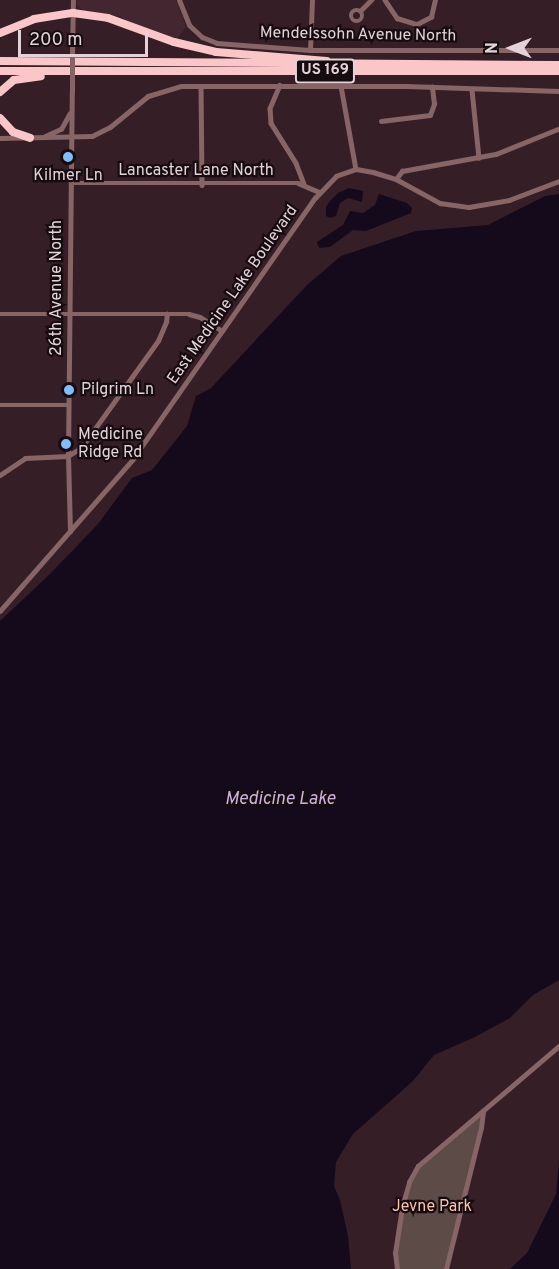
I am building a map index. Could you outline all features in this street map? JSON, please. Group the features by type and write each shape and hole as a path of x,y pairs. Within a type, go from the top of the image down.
{"highway":[{"path":"0,33 34,19 73,13 108,18 174,42 216,52 370,65"},
{"name":"US 169","path":"0,62 559,65"},
{"name":"US 169","path":"0,71 559,71"},
{"path":"0,93 9,82 21,78 92,71"},
{"path":"0,118 12,132 34,138"}],"street":[{"name":"26th Avenue North","path":"70,532 68,456 73,0"},
{"name":"Mendelssohn Avenue North","path":"179,0 189,26 209,40 225,44 310,50 559,50"},
{"path":"310,50 312,0"},
{"path":"360,10 371,0"},
{"path":"385,0 397,18 417,24 431,17 435,0"},
{"path":"280,85 270,108 270,123 296,163 304,184"},
{"path":"201,86 202,184"},
{"path":"0,138 87,138 102,132 137,103 159,91 201,86 432,87 559,91"},
{"path":"341,86 356,169 396,179 440,203 469,207 509,200 559,181"},
{"path":"381,121 430,114 434,104 432,87"},
{"path":"472,90 479,158"},
{"path":"34,138 61,129 72,109"},
{"path":"396,179 402,171 496,154 558,129"},
{"name":"East Medicine Lake Boulevard","path":"0,611 132,460 319,192 336,176 356,169"},
{"name":"Lancaster Lane North","path":"71,183 304,184 319,192"},
{"path":"0,314 196,315 222,331"},
{"path":"0,475 25,458 68,456 81,448 158,341 167,314"},
{"path":"0,405 69,405"},
{"path":"397,1269 396,1242 410,1178 424,1159 559,1047"},
{"path":"446,1269 481,1128 483,1111"}],"shaded area":[{"path":"77,0 176,0 186,27 177,39 150,31 118,16 84,12 77,5"}],"green space":[{"name":"Jevne Park","path":"483,1111 446,1269 397,1269 395,1260 402,1207 412,1174"}],"water":[{"path":"349,188 363,191 362,202 348,198 340,203 336,216 330,218 326,216 326,207 330,201 338,193"},
{"path":"379,194 407,203 412,208 411,213 366,231 353,230 330,247 319,248 317,242 343,225 350,211 363,213 375,205"},
{"name":"Medicine Lake","path":"559,194 559,980 533,995 510,1018 434,1055 413,1081 353,1134 336,1162 334,1186 340,1200 348,1236 351,1269 0,1269 0,621 98,524 132,478 152,470 187,426 196,396 211,388 307,285 341,256 416,231 488,225 545,196"},
{"path":"559,1159 559,1269 510,1269 527,1253 556,1194"}],"place":[{"name":"Kilmer Ln","path":"68,157"},
{"name":"Pilgrim Ln","path":"69,390"},
{"name":"Medicine Ridge Rd","path":"66,444"}]}
